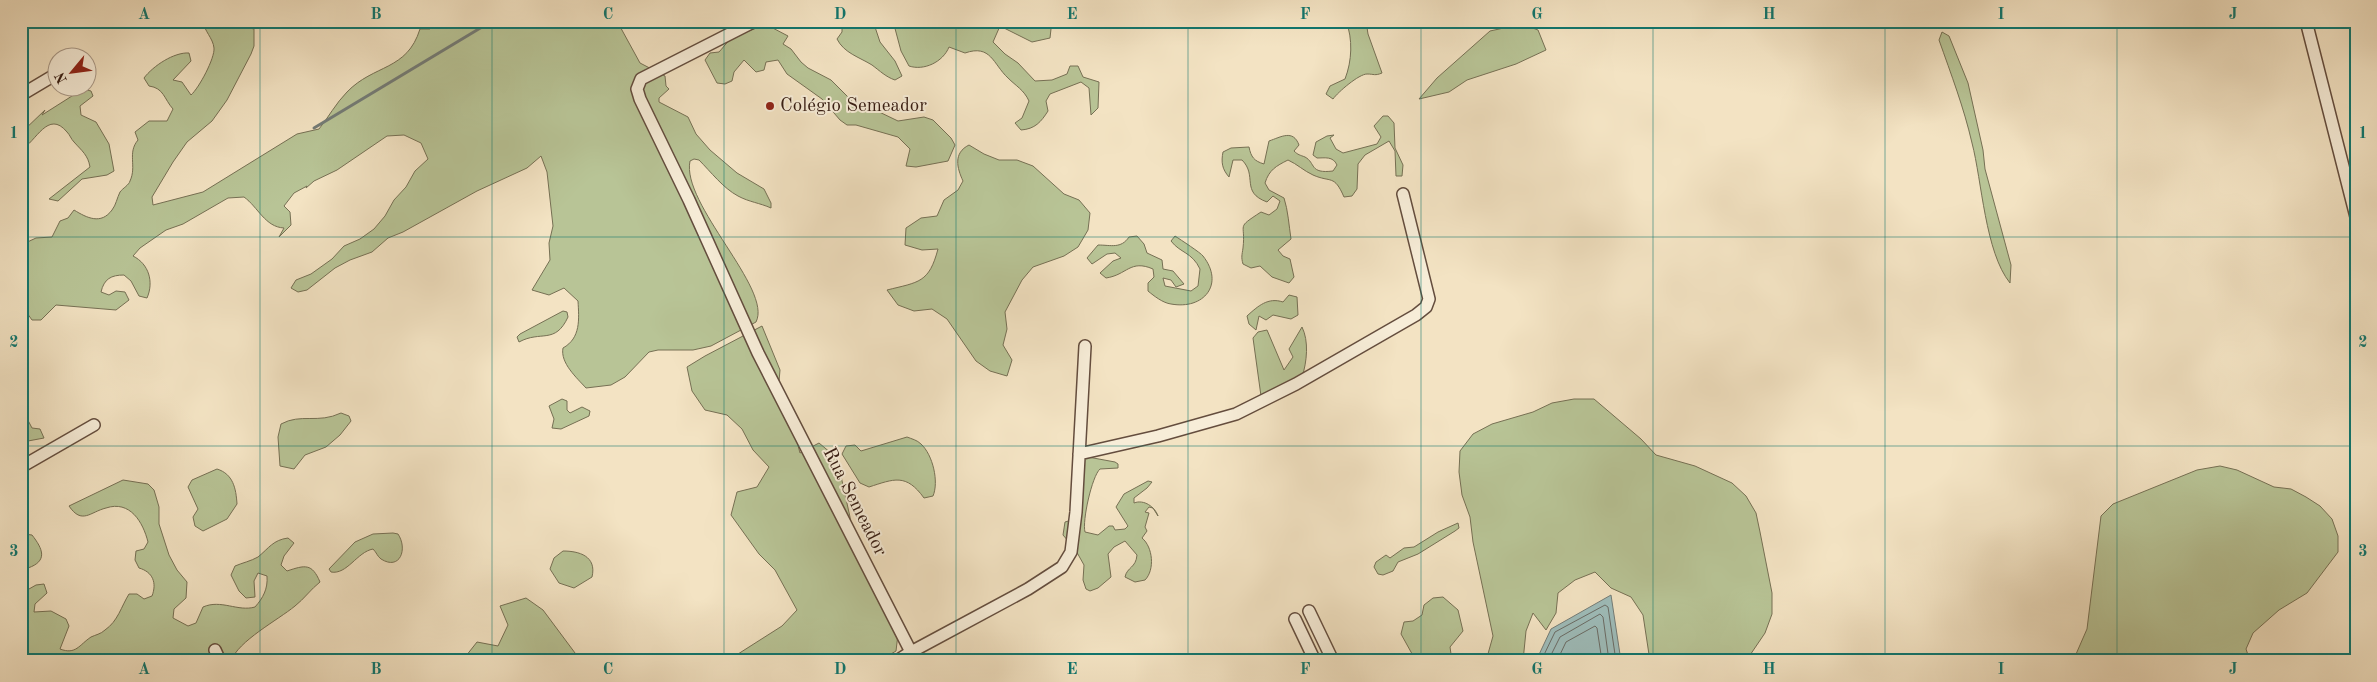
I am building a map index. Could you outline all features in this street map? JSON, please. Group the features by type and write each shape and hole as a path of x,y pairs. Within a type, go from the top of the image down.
{"street":[{"name":"Rua Semeador","path":"755,21 641,79 637,89 758,353 911,652"},
{"path":"2306,21 2356,218"},
{"path":"21,95 48,79"},
{"path":"1079,454 1158,436 1236,414 1296,384 1416,315 1426,307 1429,299 1403,194"},
{"path":"897,661 1028,589 1062,567 1071,552 1085,346"},
{"path":"21,467 94,425"},
{"path":"1309,612 1333,661"},
{"path":"1295,619 1315,661"}],"green space":[{"path":"203,21 233,21 237,25 254,29 254,46 227,100 212,121 187,142 173,162 152,197 153,205 203,192 297,134 319,129 347,92 357,83 389,66 407,53 420,29 430,29 436,21 617,21 640,63 665,76 666,86 669,89 659,98 659,102 688,117 696,134 710,150 737,173 764,189 771,203 771,208 738,196 722,184 699,160 694,159 690,161 691,179 699,200 752,289 758,307 756,322 711,346 693,350 658,350 649,352 625,377 611,385 586,388 570,370 563,354 563,348 573,339 578,328 578,301 564,288 549,295 532,290 550,260 549,243 553,226 547,172 541,156 527,168 477,191 403,232 388,238 372,252 335,268 307,290 298,292 291,288 296,280 311,274 332,259 344,246 360,239 374,229 385,216 394,200 406,187 415,171 428,159 421,143 404,135 387,136 337,170 294,193 284,206 290,212 291,225 279,237 284,228 272,224 244,197 228,198 183,224 166,230 140,248 133,256 143,264 149,274 150,286 147,298 139,296 131,281 124,275 119,275 106,281 101,292 109,295 116,291 125,292 129,300 116,310 56,305 41,320 32,320 27,313 21,315 21,245 36,238 52,237 60,221 68,218 74,210 94,219 108,215 115,206 120,192 128,184 132,175 132,155 138,140 135,132 149,121 167,121 173,109 161,92 149,86 144,78 153,69 171,57 189,53 191,61 173,80 182,82 191,95 206,73 214,53 213,44"},
{"path":"839,21 873,21 880,42 895,61 902,76 895,80 892,79 844,48 837,39 842,32 842,23"},
{"path":"893,21 1049,21 1051,29 1050,38 1032,42 1000,26 993,42 1018,63 1035,81 1052,80 1067,74 1070,66 1078,66 1083,77 1099,82 1098,108 1091,115 1089,88 1081,82 1050,94 1046,101 1048,111 1043,118 1034,126 1021,130 1015,123 1022,118 1029,101 991,57 981,51 965,53 949,47 938,61 932,64 921,67 909,66 901,51"},
{"path":"1346,21 1366,21 1368,34 1382,73 1376,75 1367,74 1359,77 1333,99 1326,94 1330,86 1345,79 1349,65 1351,43"},
{"path":"1522,24 1538,30 1546,50 1516,64 1467,80 1449,92 1419,99 1437,78 1490,31"},
{"path":"767,25 788,36 783,44 791,49 808,68 831,80 857,106 873,109 898,121 924,117 933,120 951,138 955,145 948,161 916,167 906,166 910,149 898,137 856,125 847,125 840,120 822,99 787,74 778,60 766,62 764,70 756,72 744,60 734,72 732,81 725,84 717,83 705,60 710,53 719,52 736,36"},
{"path":"1942,32 1949,36 1968,83 1983,150 1985,169 2011,265 2010,283 2002,270 1990,235 1969,130 1939,40"},
{"path":"69,98 90,98 80,106 81,115 96,122 109,144 114,171 107,175 82,179 58,201 49,199 90,167 88,159 68,133 60,126 54,124 42,129 21,150 21,133 45,110 42,115"},
{"path":"1383,116 1388,116 1394,123 1395,148 1403,165 1402,176 1396,176 1395,151 1389,141 1365,155 1358,164 1357,189 1352,196 1344,197 1341,190 1332,180 1313,175 1288,160 1284,162 1271,172 1265,183 1269,190 1284,198 1291,239 1278,250 1283,256 1290,259 1294,277 1289,283 1272,277 1260,266 1251,268 1243,264 1243,227 1261,212 1269,215 1277,209 1280,201 1273,196 1267,202 1254,193 1251,189 1247,166 1242,160 1233,160 1229,177 1223,165 1223,152 1231,148 1249,147 1254,158 1264,164 1269,141 1282,136 1290,136 1299,145 1295,152 1308,159 1320,171 1333,171 1337,165 1333,160 1317,158 1313,155 1316,142 1327,136 1334,135 1330,138 1336,149 1343,153 1377,144 1381,137 1374,126"},
{"path":"969,145 999,160 1017,160 1033,166 1064,194 1079,200 1090,213 1088,230 1078,247 1064,256 1033,267 1022,280 1005,312 1007,329 1003,345 1012,360 1007,376 990,371 976,361 947,319 932,309 914,311 898,305 887,290 915,282 926,275 931,269 938,249 922,250 905,245 906,228 921,218 937,216 944,200 958,190 963,181 958,166 958,156"},
{"path":"1137,236 1144,244 1147,253 1162,260 1163,269 1173,271 1184,284 1176,287 1171,280 1163,278 1165,286 1191,291 1198,286 1200,269 1190,256 1171,241 1175,236 1201,254 1209,266 1212,276 1208,293 1193,303 1183,305 1168,303 1148,291 1148,283 1154,277 1153,269 1139,266 1106,278 1100,273 1113,261 1121,258 1115,253 1107,254 1092,264 1087,258 1098,245 1119,245 1129,237"},
{"path":"1289,295 1297,297 1298,315 1291,319 1273,315 1266,320 1259,316 1256,330 1249,324 1247,316 1259,306 1273,301 1283,302"},
{"path":"563,311 567,312 568,317 558,331 547,336 534,337 519,342 517,337 520,334"},
{"path":"762,326 780,370 778,393 795,434 800,453 819,443 837,458 850,517 851,537 898,634 896,651 879,661 727,661 782,626 797,610 775,570 759,554 731,515 737,492 757,487 769,467 753,450 742,429 727,415 705,410 692,391 687,367"},
{"path":"1302,327 1306,339 1306,352 1302,377 1261,396 1253,338 1258,332 1267,330 1284,370 1293,357 1289,349"},
{"path":"562,399 567,401 567,410 570,413 582,407 590,411 589,416 561,429 552,428 554,419 549,406"},
{"path":"1574,399 1594,399 1641,439 1656,455 1695,466 1732,483 1746,496 1756,513 1772,593 1772,614 1765,633 1746,661 1650,661 1643,615 1631,597 1611,588 1595,572 1575,580 1558,593 1556,613 1546,630 1533,613 1526,631 1523,661 1486,661 1493,636 1473,542 1470,517 1462,495 1459,472 1460,451 1473,434 1492,424 1533,412 1552,403"},
{"path":"21,407 32,428 40,429 44,438 28,441 21,448"},
{"path":"341,413 349,416 351,421 340,435 326,447 305,455 294,469 280,466 278,437 281,424 296,419 325,418"},
{"path":"907,437 919,443 929,455 935,476 933,496 924,498 905,481 893,480 869,487 860,483 842,454 846,446 855,445 861,451"},
{"path":"1088,457 1115,462 1118,464 1118,468 1100,469 1097,473 1086,509 1085,532 1098,535 1109,526 1113,526 1115,530 1125,529 1128,526 1116,507 1124,494 1148,481 1152,482 1134,498 1134,503 1142,502 1153,508 1149,507 1145,512 1149,513 1145,527 1147,531 1142,538 1149,547 1151,559 1150,570 1145,580 1135,582 1125,577 1135,563 1137,555 1125,541 1114,547 1108,554 1111,577 1098,588 1090,591 1086,589 1083,580 1084,565 1075,549 1063,535 1065,522 1072,520 1084,458"},
{"path":"2220,466 2237,470 2274,487 2291,489 2320,506 2332,519 2338,536 2338,552 2307,593 2279,610 2253,633 2246,649 2250,661 2073,661 2087,629 2101,516 2113,504 2197,470"},
{"path":"217,469 227,474 233,482 237,504 227,519 203,531 195,526 193,517 198,509 188,487 192,480"},
{"path":"123,480 148,484 154,490 159,507 159,524 169,555 177,570 187,582 186,598 174,609 173,618 188,626 196,623 203,607 210,605 216,604 242,608 255,607 264,593 267,585 267,576 258,573 254,581 255,597 246,598 239,591 231,575 235,566 258,557 272,545 283,539 288,538 294,543 284,556 281,565 287,571 307,567 314,571 320,582 295,606 250,638 235,653 231,661 21,661 21,595 36,585 44,584 47,593 35,604 34,612 51,611 66,619 69,626 60,649 65,651 74,650 109,626 116,618 129,594 137,594 144,599 152,596 153,579 148,572 139,568 135,560 136,551 144,549 148,542 143,527 134,514 122,507 114,506 82,516 74,512 69,506"},
{"path":"1458,523 1459,528 1455,531 1418,554 1398,562 1393,571 1383,575 1378,574 1374,567 1376,562 1386,555 1390,558 1404,548 1414,547 1438,532"},
{"path":"21,530 24,534 32,535 39,545 42,554 39,562 28,568 21,563"},
{"path":"373,534 398,534 402,546 402,552 397,560 388,562 381,559 373,549 362,554 342,570 331,572 329,569 355,542"},
{"path":"563,551 575,552 585,556 592,564 592,577 574,588 559,583 550,569 554,558"},
{"path":"1443,597 1458,610 1463,631 1450,647 1452,661 1416,661 1401,634 1404,622 1413,621 1422,615 1424,605 1433,598"},
{"path":"526,598 543,610 581,661 462,661 477,642 498,646 508,625 500,606"}],"water":[{"path":"1611,595 1621,661 1536,661 1551,629"}],"waterway":[{"path":"314,128 492,21"}],"place":[{"name":"Colégio Semeador","path":"770,106"}]}
